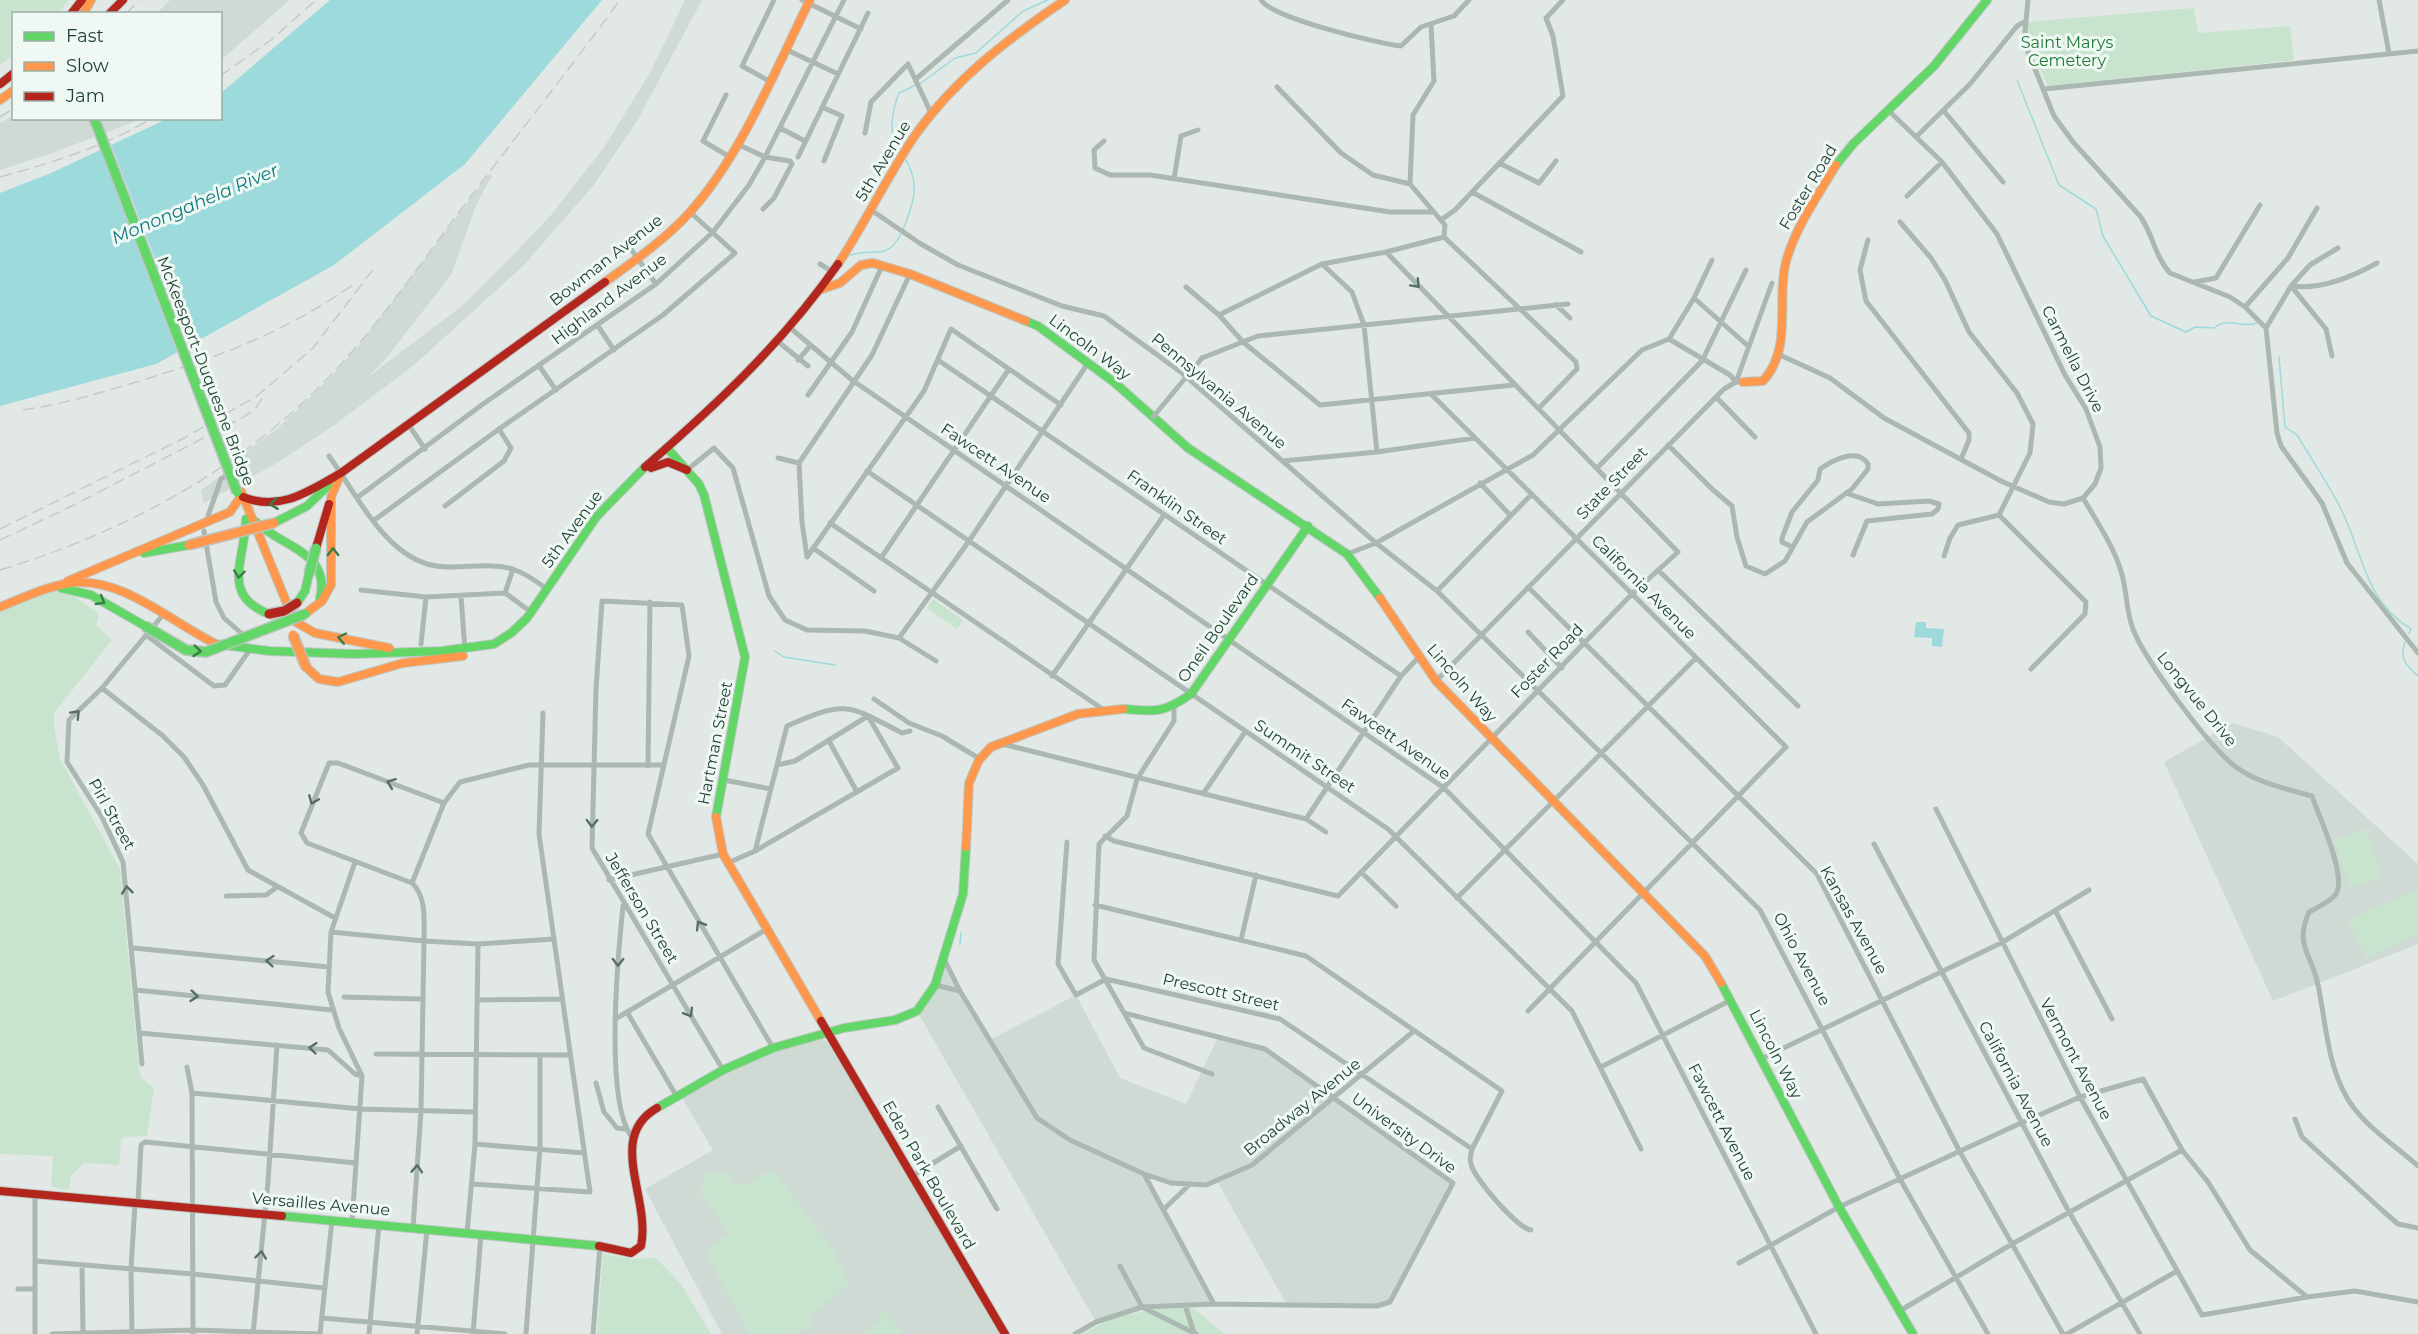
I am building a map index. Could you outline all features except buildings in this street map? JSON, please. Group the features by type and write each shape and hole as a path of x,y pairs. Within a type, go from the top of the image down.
{"main road":[{"path":"73,12 83,0"},
{"path":"111,12 123,0"},
{"path":"117,12 128,0"},
{"name":"5th Avenue","path":"0,607 53,588 82,582 96,583 218,645 245,651 420,648 465,651 494,643 515,630 531,612 610,500 725,397 819,290 833,272 931,113 989,54 1065,0"},
{"name":"Foster Road","path":"1739,382 1763,381 1770,374 1780,355 1784,273 1791,244 1836,165 1853,144 1889,111 1946,52 1987,0"},
{"name":"Bowman Avenue","path":"341,473 638,259 690,212 730,157 806,1"},
{"path":"0,84 12,75"},
{"path":"1,103 12,92"},
{"name":"McKeesport-Duquesne Bridge","path":"97,120 248,517"},
{"name":"Lincoln Way","path":"819,290 840,283 861,265 882,266 910,274 1038,326 1089,362 1188,448 1347,554 1375,590 1418,658 1436,681 1705,956 1731,1000 1839,1207 1898,1312 1913,1334"},
{"name":"Hartman Street","path":"667,448 705,495 744,644 744,672 715,824 723,854 829,1031"},
{"path":"641,473 668,462 687,470"},
{"path":"53,588 81,574 230,512 235,508 240,495 262,505 286,502 341,473"},
{"path":"248,517 246,543 239,568 238,585 248,603 260,611 269,614 284,611 297,603 305,591 331,497 341,473"},
{"path":"81,574 149,552 189,545 274,524 314,503 341,473"},
{"path":"53,588 90,595 145,631 186,650 206,652 305,614 327,595 332,574 331,497"},
{"path":"248,517 263,531 306,554 317,563 324,583 317,605"},
{"path":"248,517 306,667 319,679 338,682 403,663 465,656 494,643"},
{"path":"248,517 289,613 298,625 315,633 420,648"},
{"name":"Oneil Boulevard","path":"632,1137 638,1124 648,1113 723,1070 773,1048 829,1031 907,1016 925,1003 944,959 963,894 969,783 980,759 996,743 1103,709 1143,714 1174,708 1191,694 1308,526"},
{"name":"Eden Park Boulevard","path":"829,1031 1005,1334"},
{"name":"Versailles Avenue","path":"0,1191 533,1239 600,1246 628,1253 639,1250 644,1237 632,1137"}],"street":[{"path":"769,81 742,66 774,0"},
{"name":"Highland Avenue","path":"358,497 483,404 540,367 656,284 713,232 749,185 765,157 844,0"},
{"path":"918,82 1008,0"},
{"path":"1261,0 1264,5 1295,19 1381,44 1401,46 1421,27 1454,16 1469,0"},
{"path":"1441,220 1455,210 1563,96 1553,36 1546,24 1546,18 1563,0"},
{"path":"2028,0 2024,42 2054,116 2062,129 2148,227 2163,266 2170,273 2190,283 2230,297 2245,307 2266,328"},
{"path":"2379,0 2390,53"},
{"path":"806,1 861,29"},
{"path":"798,157 868,13"},
{"path":"1916,137 1944,111 1983,68 2011,32 2025,22"},
{"path":"1410,184 1413,115 1434,81 1431,25"},
{"path":"785,48 838,74"},
{"path":"2044,89 2418,51"},
{"path":"865,133 871,102 908,64 931,113"},
{"path":"1277,87 1341,153 1372,175 1410,184 1445,225 1444,237"},
{"path":"726,95 703,141 730,157"},
{"path":"822,107 842,116 824,160"},
{"name":"Carmella Drive","path":"1889,111 1942,162 1997,234 2060,364 2086,409 2100,447 2101,459 2095,484 2083,498"},
{"path":"1944,111 2004,182"},
{"path":"780,128 805,141"},
{"path":"1174,178 1180,136 1198,130"},
{"path":"1104,141 1094,150 1095,168 1102,173 1174,178 1390,212 1434,212"},
{"path":"737,144 765,157 790,161 792,164 774,198 763,209"},
{"path":"1499,164 1539,183 1546,177 1556,161"},
{"path":"1907,196 1942,162"},
{"path":"1472,192 1581,252"},
{"path":"2190,283 2216,278 2260,205"},
{"path":"2245,307 2288,258 2317,208"},
{"name":"Pennsylvania Avenue","path":"871,210 958,265 1062,306 1104,316 1182,374 1376,543 1437,591 1482,634"},
{"path":"374,521 499,429 663,315 735,253 690,212"},
{"path":"1900,222 1931,258 1946,280 1969,332 2017,393 2033,424 2030,453 1998,515 1958,525 1950,538 1944,556"},
{"path":"1219,315 1322,264 1386,252 1444,237"},
{"path":"1444,237 1517,309 1576,362 1577,369 1539,408"},
{"path":"1868,240 1860,270 1866,301 1969,433 1970,440 1961,459"},
{"path":"628,245 656,284"},
{"path":"2338,248 2310,265 2291,286 2266,328 2277,433 2281,446 2322,503 2347,563 2418,653"},
{"path":"1386,252 1621,493"},
{"path":"1347,554 1376,543 1533,455 1642,350 1669,339 1694,298 1712,260"},
{"path":"2291,286 2306,288 2326,284 2377,263"},
{"path":"820,264 833,272"},
{"path":"1322,264 1352,292 1364,325 1377,452"},
{"path":"808,396 852,332 882,266"},
{"path":"1598,467 1702,361 1746,270"},
{"path":"910,274 872,355 852,380 799,464 802,522 807,557 924,391 951,329 1061,405"},
{"path":"1669,339 1739,382 1748,346 1772,283"},
{"path":"2291,286 2326,329 2332,356"},
{"path":"1186,287 1219,315 1243,342 1320,405 1514,385"},
{"path":"1694,298 1748,346"},
{"path":"1153,417 1202,358 1258,336 1568,304"},
{"path":"1556,305 1570,318"},
{"path":"598,326 614,350"},
{"name":"Fawcett Avenue","path":"788,326 852,380 1444,788 1636,983 1816,1334"},
{"path":"776,340 808,366"},
{"path":"798,360 810,346"},
{"path":"1780,355 1830,378 1884,418 2014,487 2049,502 2064,504 2083,498"},
{"name":"Franklin Street","path":"938,360 1401,676"},
{"path":"899,638 969,541 1089,362"},
{"path":"540,367 556,390"},
{"path":"881,558 956,451 1009,369"},
{"name":"State Street","path":"1436,681 1668,445 1716,398 1739,382"},
{"name":"California Avenue","path":"1432,395 1786,747 1739,795"},
{"path":"1716,398 1755,437"},
{"path":"408,424 424,449"},
{"path":"444,506 504,461 511,448 499,429"},
{"path":"1282,461 1377,452 1474,438"},
{"path":"1668,445 1732,506 1737,537 1746,566 1765,574 1785,561 1807,522 1846,493 1868,469 1862,456 1856,454 1820,469 1818,480 1792,512 1782,538 1782,542 1792,547"},
{"path":"687,470 714,448 733,468 769,596 785,620 807,630 865,630 899,638 936,661"},
{"path":"329,456 389,540 408,555 427,564 445,567 513,569 547,589"},
{"path":"778,458 799,464"},
{"name":"Summit Street","path":"867,471 1089,622 1245,732 1328,786 1396,836 1572,1011 1641,1149"},
{"path":"208,516 221,479 232,472"},
{"path":"1480,483 1510,515"},
{"name":"Foster Road","path":"1256,875 1338,896 1586,644 1632,594 1678,552 1621,493"},
{"path":"1846,493 1878,504 1929,501 1939,504 1938,509 1932,514 1867,521 1853,555"},
{"path":"1437,591 1532,494"},
{"name":"Longvue Drive","path":"2083,498 2108,539 2121,572 2132,627 2142,651 2159,674 2235,767 2261,781 2312,796 2337,866 2339,885 2335,894 2327,902 2309,912 2301,935 2304,950 2318,983 2335,1071 2347,1098 2363,1118 2418,1166"},
{"path":"1052,676 1164,514"},
{"path":"1998,515 2086,602 2085,614 2031,669"},
{"path":"830,523 1103,709"},
{"path":"145,631 214,686 225,685 245,651 241,633 224,618 216,602 204,531"},
{"path":"813,548 874,591"},
{"path":"505,593 513,569"},
{"path":"1658,570 1798,706"},
{"name":"Kansas Avenue","path":"1528,588 1817,874 1960,1152 2065,1334"},
{"path":"361,590 426,597 505,593 531,612"},
{"path":"460,596 465,651"},
{"path":"420,648 426,597"},
{"name":"Jefferson Street","path":"650,602 602,601 596,689 592,848 723,1070"},
{"path":"648,766 650,602 682,605 689,656 648,834 665,867 773,1048"},
{"name":"Pirl Street","path":"142,1064 133,948 123,862 102,817 70,769 66,756 69,720 102,688 145,631 162,616"},
{"path":"1528,632 1562,668"},
{"name":"Ohio Avenue","path":"1482,634 1600,755 1760,910 1900,1179 1988,1334"},
{"path":"1306,819 1401,676 1418,658"},
{"path":"1457,898 1695,659"},
{"path":"102,688 163,736 184,757 203,785 248,870 335,918"},
{"path":"874,699 909,723 942,736 980,759"},
{"path":"755,851 787,726 813,714 842,707 855,708 902,733 910,731"},
{"path":"1174,708 1174,721 1137,779 1127,816 1099,844 1095,905 1095,960 1144,1048 1212,1074"},
{"path":"472,1184 590,1192 539,834 543,713"},
{"path":"777,765 795,761 868,716"},
{"path":"728,863 755,851 898,768 868,716"},
{"path":"1203,794 1245,732"},
{"path":"829,741 857,792"},
{"path":"996,743 1306,819 1326,832"},
{"path":"413,1228 421,1111 420,1054 424,914 419,890 412,883 309,844 302,838 301,829 327,765 338,763 444,803"},
{"path":"412,883 444,803 460,782 466,779 529,765 663,765"},
{"path":"724,780 771,789"},
{"path":"1528,1011 1739,795"},
{"name":"Vermont Avenue","path":"1936,809 2080,1097 2202,1316 2307,1297"},
{"path":"1105,836 1114,841 1256,875 1241,940"},
{"path":"1067,842 1058,964 1076,995 1106,979"},
{"name":"California Avenue","path":"1874,844 2069,1212 2139,1334"},
{"path":"609,880 723,854"},
{"path":"352,1222 362,1108 362,1076 328,999 328,967 331,932 355,862"},
{"path":"1361,872 1395,906"},
{"path":"226,896 269,895 277,886"},
{"path":"1761,1059 1881,999 2001,943 2056,912 2089,890"},
{"path":"623,904 615,1078 626,1129 632,1137"},
{"path":"1095,905 1306,956 1502,1090 1472,1149 1473,1168 1505,1212 1520,1227 1531,1230"},
{"path":"2056,912 2112,1019"},
{"path":"617,1018 767,929"},
{"path":"331,932 478,944 554,939"},
{"path":"467,1233 475,1144 478,944"},
{"path":"133,948 328,967"},
{"name":"Broadway Avenue","path":"944,959 960,991 1037,1118 1070,1140 1144,1174 1189,1185 1206,1185 1252,1165 1334,1100 1414,1031"},
{"name":"Prescott Street","path":"1106,979 1280,1019 1472,1149"},
{"path":"935,984 960,991"},
{"path":"136,990 332,1010"},
{"path":"344,997 421,999"},
{"path":"477,1000 561,999"},
{"path":"1601,1067 1731,1000"},
{"path":"627,1012 677,1097"},
{"name":"University Drive","path":"1075,1334 1096,1322 1142,1307 1214,1304 1328,1307 1377,1306 1390,1302 1453,1183 1334,1100 1266,1049 1124,1013"},
{"path":"140,1033 328,1050 355,1074 362,1076"},
{"path":"253,1333 270,1154 271,1099 276,1045"},
{"path":"376,1054 570,1055"},
{"path":"526,1334 540,1148 540,1056"},
{"path":"187,1067 192,1093 193,1332"},
{"path":"1739,1263 1839,1207 2021,1123 2080,1097 2143,1079 2182,1150 2208,1182 2250,1250 2307,1297 2355,1291 2418,1302"},
{"path":"596,1083 604,1112 617,1128 626,1129"},
{"path":"192,1093 362,1108 475,1112"},
{"path":"938,1107 998,1209"},
{"path":"2295,1119 2302,1137 2383,1211 2398,1224 2418,1228"},
{"path":"132,1333 130,1269 141,1145 145,1142 356,1163"},
{"path":"475,1144 584,1153"},
{"path":"912,1176 961,1146"},
{"path":"1898,1312 1955,1276 2182,1150"},
{"path":"1144,1174 1214,1304"},
{"path":"1163,1210 1189,1185"},
{"path":"35,1194 35,1334"},
{"path":"52,1334 193,1332 320,1334 332,1220"},
{"path":"369,1334 379,1224"},
{"path":"417,1334 427,1229"},
{"path":"473,1332 481,1234"},
{"path":"593,1334 600,1246"},
{"path":"36,1261 259,1280 324,1288"},
{"path":"82,1265 83,1332"},
{"path":"1120,1266 1142,1307 1195,1334"},
{"path":"2065,1334 2176,1272"},
{"path":"18,1289 35,1289"},
{"path":"1185,1305 1195,1334"},
{"path":"322,1318 505,1334"}],"shaded area":[{"path":"170,0 290,0 222,59 222,12 158,12"},
{"path":"685,0 702,0 637,121 593,186 524,265 413,366 333,426 272,466 204,503 201,490 239,463 238,458 278,428 330,378 360,344 489,174 492,176 477,203 451,275 384,361 365,379 462,306 511,257 551,215 605,146 651,71"},
{"path":"12,117 12,120 138,120 0,170 0,123"},
{"path":"2233,723 2278,737 2418,864 2418,944 2273,1001 2164,762"},
{"path":"944,959 990,1040 1076,995 1120,1078 1186,1104 1218,1037 1265,1049 1453,1183 1390,1302 1377,1306 1287,1305 1217,1181 1193,1186 1145,1175 1214,1304 1142,1307 1096,1322 917,1011 925,1003"},
{"path":"818,1036 831,1044 1000,1334 722,1334 645,1189 713,1150 682,1098 739,1065"}],"green space":[{"path":"0,0 69,0 59,12 12,12 12,57 0,65"},
{"name":"Saint Marys Cemetery","path":"2194,8 2198,33 2290,26 2294,60 2048,86 2027,42 2027,22"},
{"path":"54,591 74,596 99,614 96,625 112,640 54,714 54,726 60,759 120,869 139,1068 141,1078 154,1088 147,1136 125,1137 121,1140 119,1165 84,1163 71,1176 69,1190 51,1187 53,1156 0,1154 0,610"},
{"path":"933,599 963,620 957,629 927,608"},
{"path":"2366,829 2382,877 2350,888 2334,840"},
{"path":"2418,889 2418,934 2366,958 2348,920"},
{"path":"707,1171 730,1175 731,1183 747,1184 767,1172 776,1174 833,1249 849,1284 812,1315 811,1325 797,1334 749,1334 705,1251 729,1233 701,1194"},
{"path":"603,1254 632,1259 656,1258 681,1284 711,1334 597,1334"},
{"path":"1163,1308 1193,1308 1225,1334 1081,1334 1116,1317"},
{"path":"884,1311 903,1334 864,1334 881,1321 878,1316"}],"water":[{"name":"Monongahela River","path":"330,0 602,0 465,164 334,265 156,364 0,406 0,193 51,173 165,120 222,120 222,92"},
{"path":"1916,622 1926,622 1926,628 1944,629 1942,647 1932,646 1932,638 1914,637"}],"pier":[{"path":"110,142 190,349 178,355 99,147"}],"waterway":[{"path":"921,83 955,58 976,53 1023,11 1048,0"},
{"path":"2017,80 2059,185 2096,209 2103,236 2151,316 2186,332 2195,327 2214,328 2225,323 2246,325 2257,323"},
{"path":"897,147 892,127 897,99 899,93 916,85"},
{"path":"903,230 914,195 911,169 906,160"},
{"path":"851,255 885,251 901,234"},
{"path":"2279,357 2285,427 2297,435 2337,501 2374,591 2396,618 2411,629 2409,634"},
{"path":"2405,642 2403,657 2418,676"},
{"path":"775,651 784,657 835,665"},
{"path":"960,944 961,933"}],"railway":[{"path":"128,12 139,0"},
{"path":"222,75 271,40 316,0"},
{"path":"0,570 85,540 167,500 244,452 313,393 376,323 620,0"},
{"path":"0,117 12,109"},
{"path":"0,177 59,160 116,137 149,120"},
{"path":"0,529 184,438 257,396 313,348 375,267"},
{"path":"23,410 98,393 226,352 303,316 354,284"},
{"path":"0,540 72,506 242,418 255,409 263,397"}],"traffic: fast":[{"path":"1836,165 1853,144 1934,66 1987,0"},
{"path":"95,120 237,492"},
{"path":"1026,321 1038,326 1115,383 1188,448 1347,554 1380,598"},
{"path":"667,448 699,484 704,495 745,657 716,817"},
{"path":"216,644 269,651 355,654 442,651 494,644 511,633 527,618 597,516 645,467"},
{"path":"274,523 307,506 335,479"},
{"path":"246,519 240,562 240,586 245,597 254,606 269,614"},
{"path":"256,522 312,561 322,583 320,598"},
{"path":"1123,709 1159,710 1191,694 1308,526"},
{"path":"144,553 189,545"},
{"path":"309,574 316,548"},
{"path":"297,603 305,591 309,574"},
{"path":"61,588 91,595 145,626"},
{"path":"145,626 186,650 206,652 305,614"},
{"path":"657,1108 723,1070 773,1048 844,1028 895,1020 917,1011 935,985 963,894 966,847"},
{"path":"1721,983 1839,1207 1913,1334"},
{"path":"282,1216 599,1246"}],"traffic: slow":[{"path":"84,12 91,0"},
{"path":"605,282 671,231 708,190 741,138 810,0"},
{"path":"838,264 905,150 931,114 984,61 1065,0"},
{"path":"0,100 12,91"},
{"path":"1743,382 1763,381 1772,368 1781,338 1787,258 1802,222 1836,165"},
{"path":"819,290 840,283 861,265 873,263 910,274 1026,321"},
{"path":"305,614 322,601 331,585 331,497 341,473"},
{"path":"241,491 294,621 315,633 389,648"},
{"path":"68,581 230,512 239,499"},
{"path":"189,545 274,523"},
{"path":"0,607 52,587 70,583 89,583 109,587 146,603 216,644"},
{"path":"1380,598 1436,681 1705,956 1721,983"},
{"path":"293,635 306,667"},
{"path":"306,667 319,679 338,682 403,663 463,656"},
{"path":"966,847 969,783 979,760 991,747 1078,714 1123,709"},
{"path":"716,817 723,854 821,1021"}],"traffic: jam":[{"path":"73,12 82,0"},
{"path":"111,12 123,0"},
{"path":"0,84 12,75"},
{"path":"645,467 748,372 795,320 838,264"},
{"path":"341,473 605,282"},
{"path":"651,468 668,462 687,470"},
{"path":"243,497 257,501 282,501 306,492 341,473"},
{"path":"316,548 329,504"},
{"path":"269,614 284,611 297,603"},
{"path":"821,1021 1005,1334"},
{"path":"599,1246 631,1253 641,1246 641,1208 632,1152 634,1135 642,1120 657,1108"},
{"path":"0,1191 282,1216"}]}
